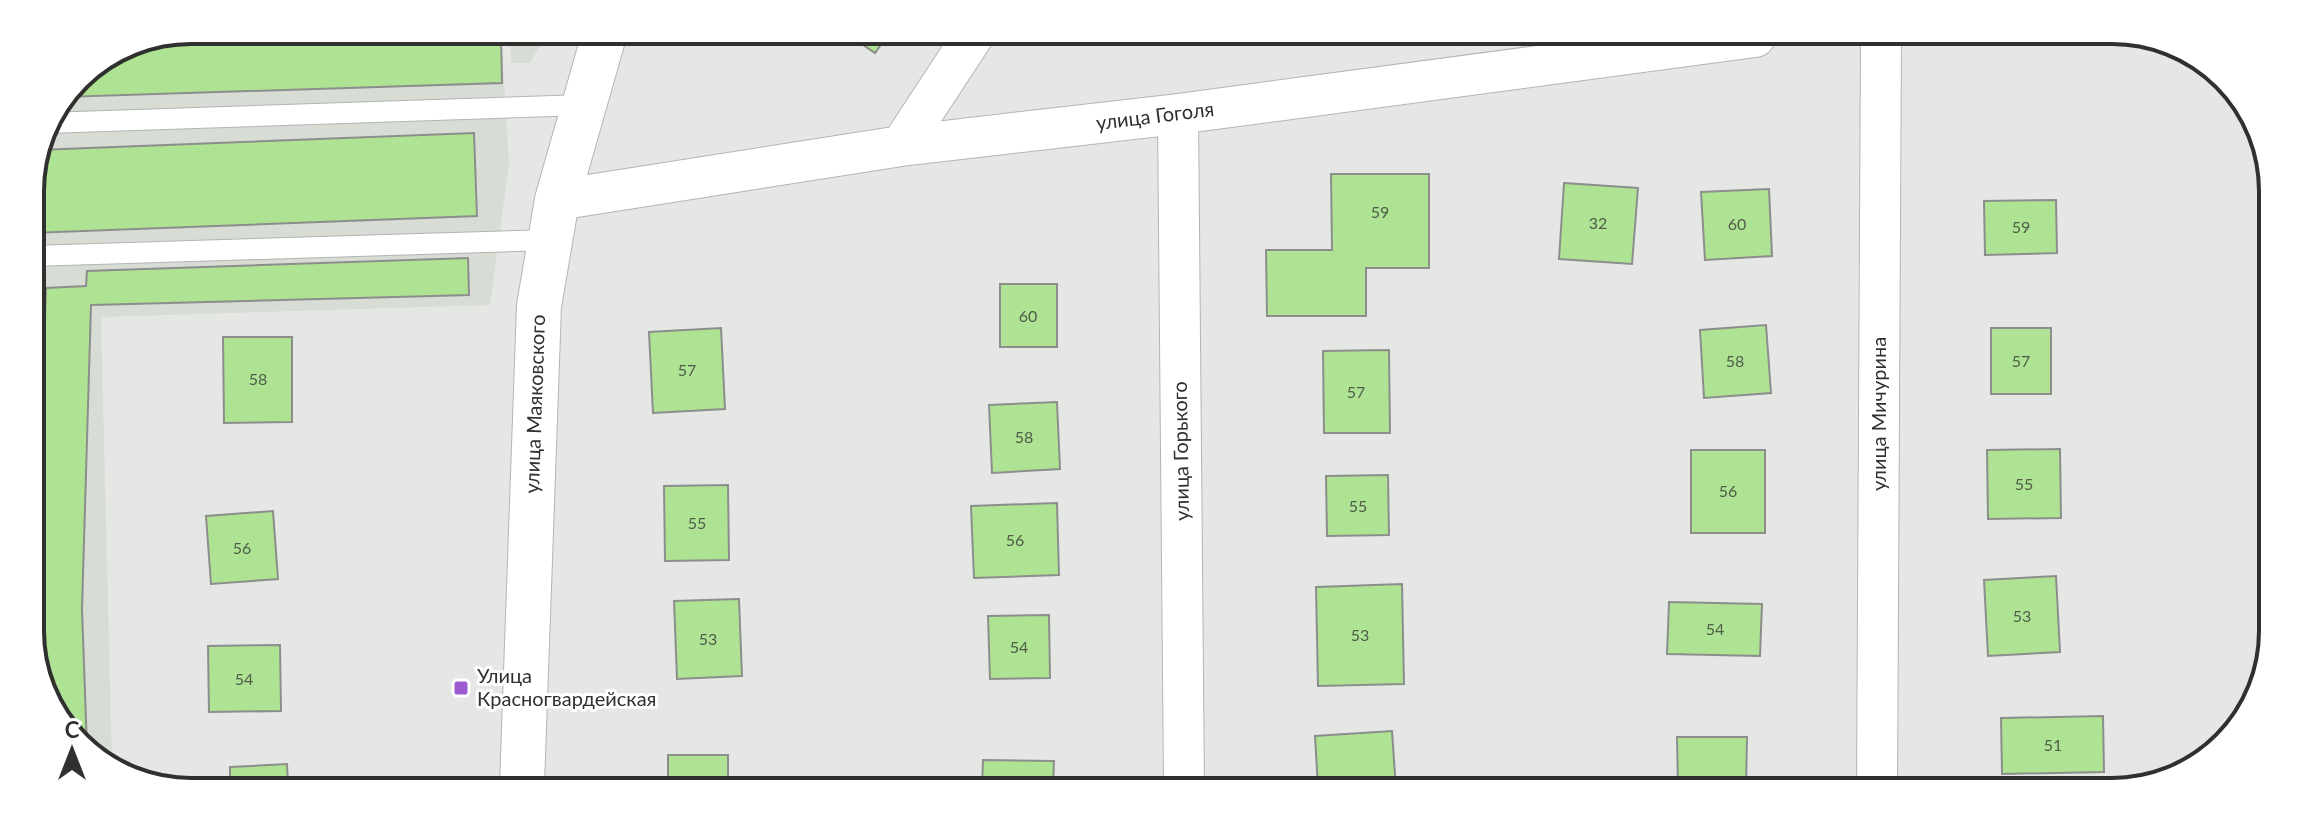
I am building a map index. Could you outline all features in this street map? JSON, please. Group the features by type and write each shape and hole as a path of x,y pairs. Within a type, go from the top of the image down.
{"street":[{"name":"улица Маяковского","path":"522,778 539,306 554,220 602,44"},
{"path":"901,146 968,44"},
{"name":"улица Гоголя","path":"554,220 901,146 1178,114 1703,44"},
{"name":"улица Мичурина","path":"1877,778 1881,44"},
{"name":"улица Горького","path":"1178,114 1184,778"}],"lane":[{"path":"61,122 584,105"},
{"path":"44,255 554,220"}],"shaded area":[{"path":"181,44 502,44 509,164 490,305 101,317 111,710 67,710 52,678 44,641 44,181 49,153 59,126 74,101 94,80 135,55"},
{"path":"510,44 541,44 529,63 511,63"}],"building":[{"path":"181,44 501,44 502,83 78,97 94,80 117,64 144,52"},
{"path":"862,44 881,44 875,53"},
{"path":"474,133 477,216 44,233 44,181 50,150"},
{"path":"1331,174 1429,174 1429,268 1366,268 1366,316 1267,316 1266,250 1332,250"},
{"path":"1564,183 1638,188 1632,264 1559,259"},
{"path":"1769,189 1772,256 1705,260 1701,192"},
{"path":"2056,200 2057,253 1985,255 1984,201"},
{"path":"468,258 469,295 91,305 82,609 86,710 67,710 52,678 44,641 46,288 86,286 87,271"},
{"path":"1000,284 1057,284 1057,347 1000,347"},
{"path":"1766,325 1771,393 1704,398 1700,330"},
{"path":"721,328 725,409 653,413 649,332"},
{"path":"1991,328 2051,328 2051,394 1991,394"},
{"path":"223,337 292,337 292,422 224,423"},
{"path":"1389,350 1390,433 1324,433 1323,351"},
{"path":"1057,402 1060,469 992,473 989,405"},
{"path":"2060,449 2061,518 1988,519 1987,450"},
{"path":"1691,450 1765,450 1765,533 1691,533"},
{"path":"1388,475 1389,535 1327,536 1326,476"},
{"path":"728,485 729,560 665,561 664,486"},
{"path":"1057,503 1059,575 974,578 971,506"},
{"path":"273,511 278,579 211,584 206,516"},
{"path":"2056,576 2060,652 1988,656 1984,580"},
{"path":"1402,584 1404,684 1318,686 1316,587"},
{"path":"739,599 742,676 677,679 674,601"},
{"path":"1669,602 1762,604 1760,656 1667,654"},
{"path":"1049,615 1050,678 990,679 988,616"},
{"path":"280,645 281,711 209,712 208,646"},
{"path":"2103,716 2104,772 2002,774 2001,718"},
{"path":"1392,731 1395,778 1317,778 1315,736"},
{"path":"1677,737 1747,737 1746,778 1678,778"},
{"path":"668,755 728,755 728,778 668,778"},
{"path":"983,760 1054,761 1053,778 982,778"},
{"path":"287,764 288,778 230,778 230,767"}],"place":[{"name":"Улица Красногвардейская","path":"461,688"}]}
